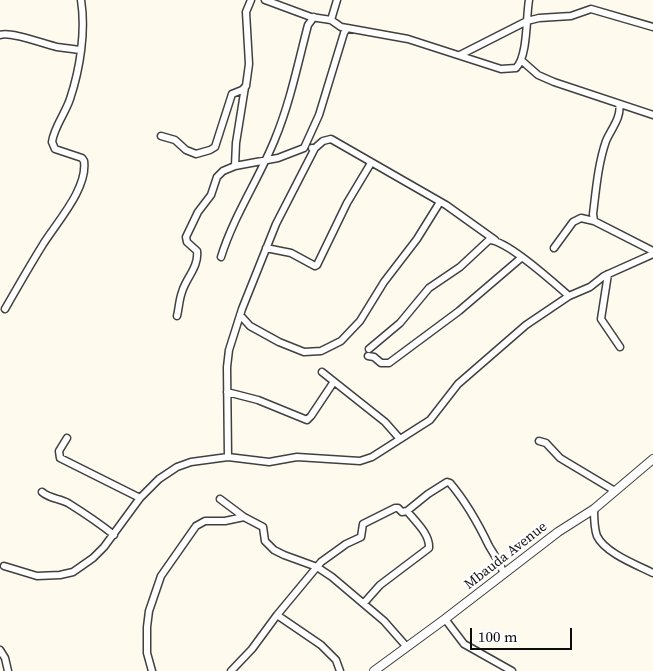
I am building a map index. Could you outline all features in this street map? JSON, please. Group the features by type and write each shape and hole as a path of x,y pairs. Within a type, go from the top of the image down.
{"street":[{"path":"4,309 42,245 78,191 84,174 84,161 82,158 55,149 52,142 70,100 80,50 83,14 81,0"},
{"path":"235,166 236,143 249,64 246,12 251,0"},
{"path":"265,0 314,18 331,20 341,27 408,39 502,69 516,68 521,60 529,0"},
{"path":"331,20 337,0"},
{"path":"460,55 527,21 539,18 571,16 591,9 653,27"},
{"path":"221,257 240,211 266,162 285,111 308,25 314,18"},
{"path":"304,148 319,114 347,28"},
{"path":"0,35 13,35 58,47 80,50"},
{"path":"521,60 538,75 554,82 653,115"},
{"path":"161,136 175,140 186,150 196,154 212,149 215,147 232,94 246,86"},
{"path":"594,221 593,214 602,158 606,143 619,114 619,104"},
{"path":"228,457 227,367 229,350 240,315 276,224 315,148 323,141 331,139 440,202 521,258 569,296"},
{"path":"177,316 182,292 198,258 197,251 187,242 186,237 220,174 235,166 266,162 304,148 315,148"},
{"path":"266,248 291,253 315,266 317,265 347,203 371,163"},
{"path":"240,315 250,326 279,342 304,352 321,351 341,341 360,321 384,282 417,239 440,202"},
{"path":"554,248 567,228 576,219 585,218 653,252"},
{"path":"496,240 489,240 460,268 429,288 404,319 369,352 381,363 389,363 459,311 521,258"},
{"path":"4,566 37,576 66,573 80,568 93,558 114,535 140,498 158,479 177,467 191,462 228,457 262,462 297,456 360,461 372,457 430,420 458,384 518,331 569,296 590,287 608,274 653,252"},
{"path":"608,274 601,319 620,347"},
{"path":"322,372 333,383 365,405 385,422 400,439"},
{"path":"227,392 258,400 306,420 311,416 333,383"},
{"path":"67,438 58,453 62,460 140,498"},
{"path":"539,441 546,443 560,458 615,491"},
{"name":"Mbauda Avenue","path":"374,671 558,532 594,509 653,459"},
{"path":"231,671 252,649 277,614 317,567 334,552 361,537 363,524 395,508 402,512 407,511 445,483 450,483 472,511 491,550 500,562 504,574"},
{"path":"42,492 54,499 62,500 87,514 114,535"},
{"path":"220,499 244,517 264,527 266,540 274,550 317,567 340,583 384,622 406,646"},
{"path":"594,509 596,528 602,543 610,550 653,573"},
{"path":"364,603 380,585 429,548 429,540 407,511"},
{"path":"152,671 146,643 147,628 149,611 161,576 196,526 205,521 225,521 244,517"},
{"path":"277,614 294,628 309,635 321,645 336,660 340,671"},
{"path":"445,619 464,644 512,671"},
{"path":"0,650 6,658 8,671"}]}
